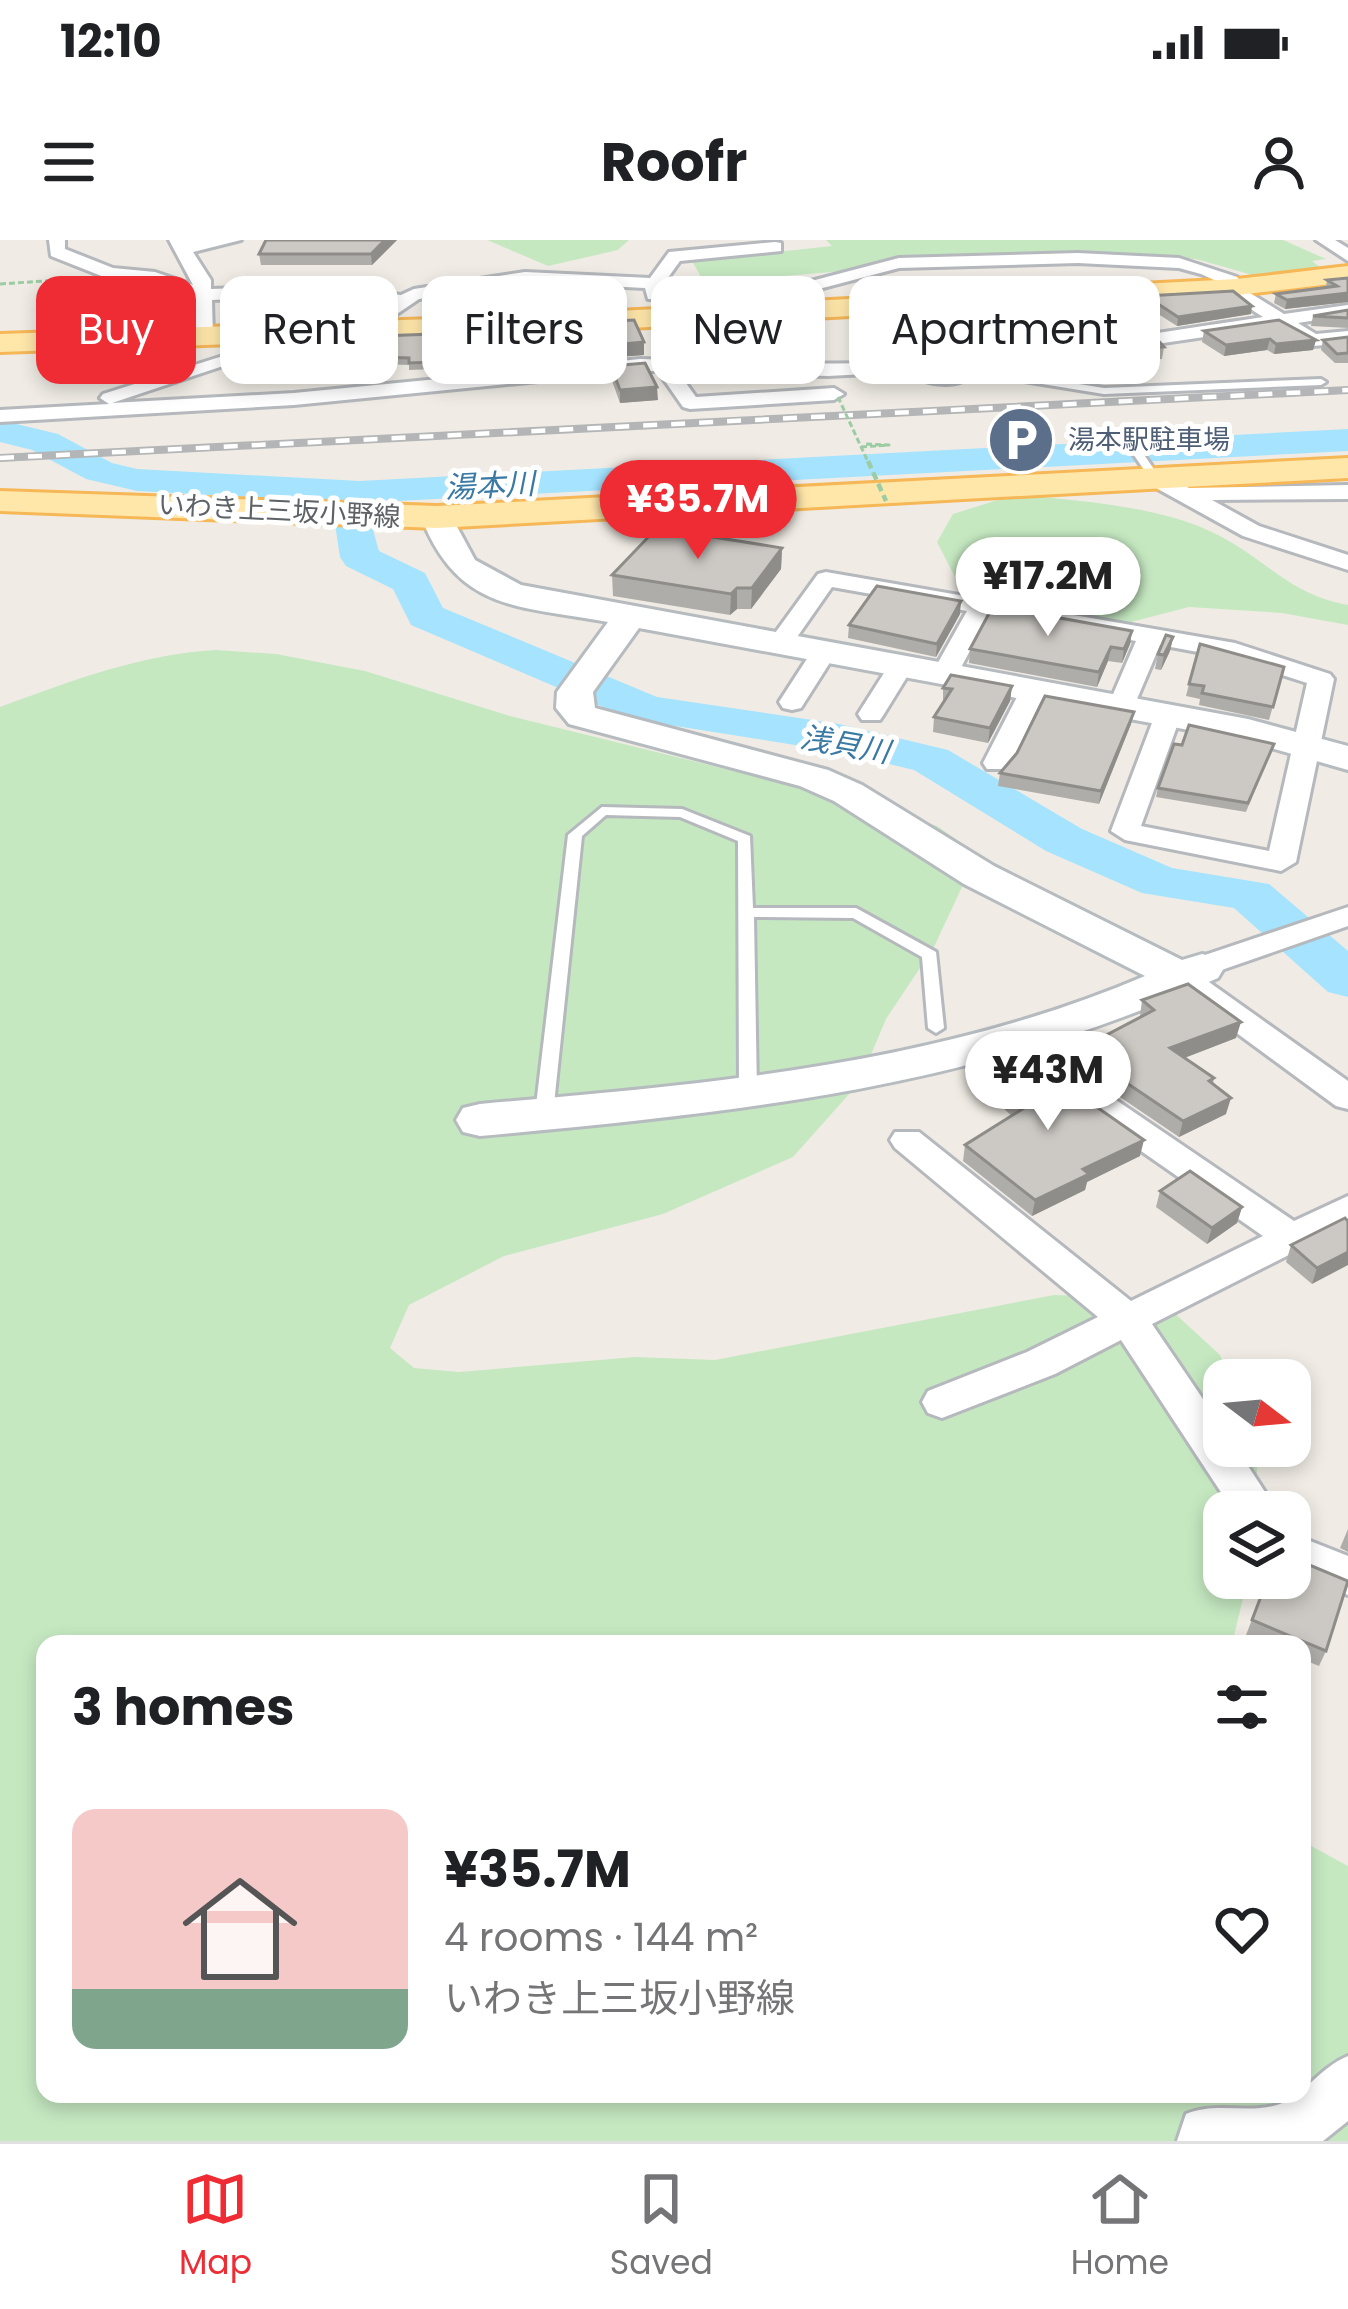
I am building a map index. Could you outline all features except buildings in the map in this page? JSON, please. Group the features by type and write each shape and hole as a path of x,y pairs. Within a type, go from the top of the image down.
{"main road":[{"path":"1160,291 1237,287 1348,271"},
{"path":"0,343 204,336 220,340"},
{"name":"いわき上三坂小野線","path":"0,501 437,517 1348,468"}],"street":[{"path":"57,240 57,252 110,273 154,277 206,295 302,291 403,301"},
{"path":"204,336 206,295 181,244 233,240"},
{"path":"1333,241 1348,256"},
{"path":"661,276 675,256 698,247 776,247"},
{"path":"825,283 889,266 932,262 1078,258 1179,263 1220,274 1313,340 1348,337"},
{"path":"932,262 932,276"},
{"path":"889,266 901,276"},
{"path":"398,305 444,287 525,277 651,280"},
{"path":"1160,337 1348,310"},
{"path":"60,414 220,354"},
{"path":"0,416 294,398 434,384"},
{"path":"676,384 690,403 836,395"},
{"path":"1160,477 1348,492"},
{"path":"1160,477 1251,531 1348,563"},
{"path":"437,517 454,560 484,584 628,619 1168,715 1348,758"},
{"path":"779,646 826,579 1235,651 1321,679 1281,862 1124,831 1168,715"},
{"path":"944,675 982,606"},
{"path":"628,619 582,681 575,708 597,723 731,753 848,793 962,865 1197,970 1348,1098"},
{"path":"1121,706 1151,636"},
{"path":"792,702 823,653"},
{"path":"871,714 900,667"},
{"path":"998,763 1033,691"},
{"path":"481,1120 748,1092 840,1078 1006,1042 1269,941 1348,916"},
{"path":"1057,1076 1291,1237"},
{"path":"907,1140 1128,1320 1243,1491"},
{"path":"942,1402 1041,1363 1348,1209"},
{"path":"1311,1560 1348,1576"},
{"path":"1205,2141 1205,2133 1278,2136 1316,2117 1348,2084"}],"lane":[{"path":"1059,384 1104,392 1322,382"},
{"path":"1132,446 1160,477"},
{"path":"544,1114 575,836 602,812 682,813 745,838 748,1092"},
{"path":"746,912 856,913 930,955 935,1028"}],"path":[{"path":"836,395 886,501"}],"green space":[{"path":"487,240 629,240 618,250 548,266"},
{"path":"826,240 1283,240 1326,259 1312,261 1320,267 1256,276 1196,259 1078,252 783,276 700,276 692,261 832,246"},
{"path":"1017,494 1120,506 1195,525 1310,593 1348,605 1348,625 1282,613 1189,607 1131,622 1054,619 955,577 937,542 953,514"},
{"path":"216,650 276,654 365,671 510,716 843,798 937,826 967,847 968,874 934,947 886,1019 859,1083 793,1157 663,1214 504,1256 409,1305 390,1348 414,1368 459,1372 635,1357 715,1360 1054,1295 1158,1298 1222,1359 1203,1359 1203,1467 1257,1467 1255,1491 1203,1491 1203,1599 1242,1599 1234,1635 36,1635 36,2103 1311,2103 1311,1846 1348,1866 1348,2141 0,2141 0,707 133,663"}],"waterway":[{"name":"湯本川","path":"0,431 45,442 99,471 137,480 360,492 1348,440"},
{"name":"浅貝川","path":"355,524 360,557 410,582 426,616 647,709 839,738 931,760 1064,840 1160,882 1250,895 1348,980"}],"railway":[{"path":"0,458 1348,390"}],"place":[{"name":"湯本駅駐車場","path":"1021,440"}]}
